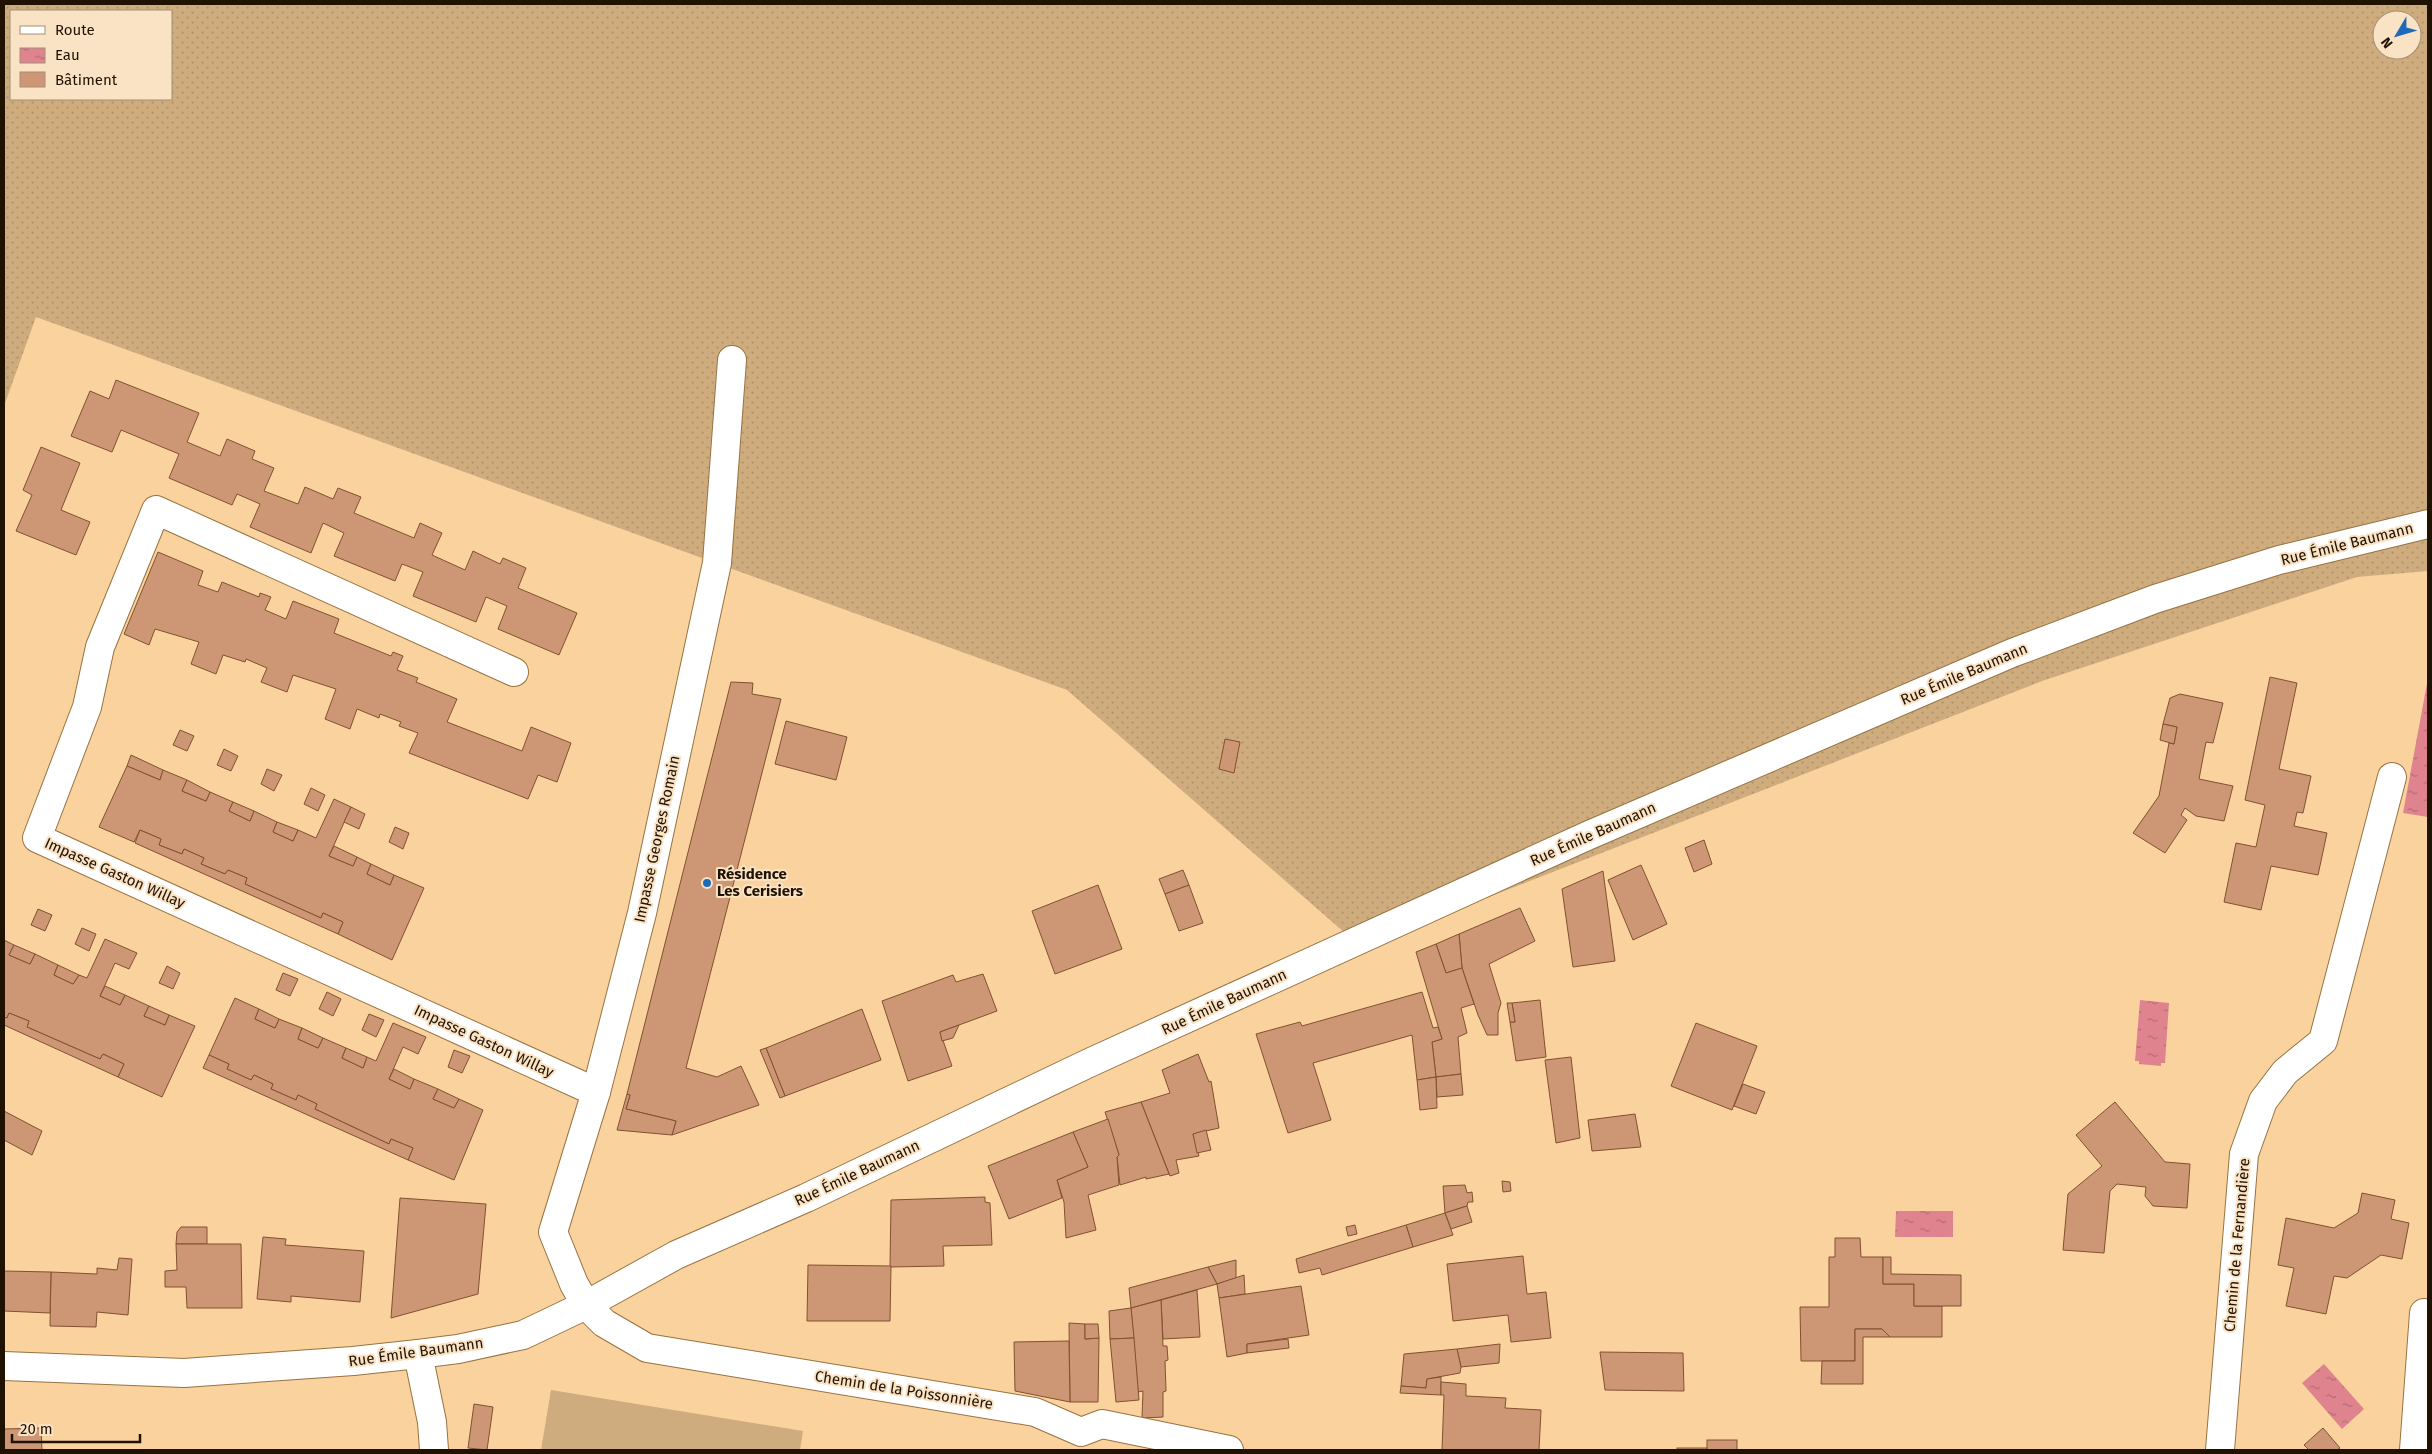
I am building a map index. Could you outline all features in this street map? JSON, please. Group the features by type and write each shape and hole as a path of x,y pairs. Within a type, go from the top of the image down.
{"street":[{"name":"Impasse Georges Romain","path":"586,1304 574,1284 553,1232 596,1092 642,913 718,563 732,360"},
{"name":"Impasse Gaston Willay","path":"514,672 156,510 100,647 87,707 37,838 596,1092"},
{"name":"Rue Émile Baumann","path":"4,1366 184,1373 353,1361 418,1354 458,1349 523,1334 586,1304 676,1255 806,1198 1098,1059 1560,848 2012,653 2154,599 2279,560 2428,524"},
{"name":"Chemin de la Fernandière","path":"2220,1450 2244,1154 2263,1101 2285,1072 2323,1041 2392,777"},
{"name":"Chemin de la Poissonnière","path":"586,1304 604,1323 647,1348 1035,1412 1083,1441 1102,1424 1229,1450"},
{"path":"2414,1450 2424,1312"},
{"path":"418,1354 432,1422 434,1450"}],"shaded area":[{"path":"4,4 2428,4 2428,571 2357,577 2045,680 1361,947 1067,690 36,317 4,406"},
{"path":"551,1390 803,1431 800,1450 541,1450"}],"water":[{"path":"2428,678 2428,817 2403,813"},
{"path":"2140,1000 2169,1003 2165,1063 2161,1063 2161,1066 2139,1064 2139,1061 2135,1061"},
{"path":"1896,1211 1953,1211 1953,1237 1895,1237"},
{"path":"2324,1364 2364,1409 2342,1429 2302,1383"}],"building":[{"path":"116,380 199,413 187,442 220,456 227,439 255,451 252,459 274,468 264,491 298,504 305,487 333,499 338,488 361,497 354,513 414,538 420,523 442,533 432,555 465,570 473,551 500,564 503,558 526,568 518,588 577,613 559,655 498,629 507,606 486,597 476,622 413,596 423,572 402,564 395,581 334,556 344,533 323,523 311,553 250,527 260,504 237,494 232,505 169,478 179,454 121,430 112,452 71,436 90,391 109,399"},
{"path":"41,447 80,463 61,510 90,522 76,555 16,531 32,495 23,490"},
{"path":"158,552 203,571 198,585 218,592 222,582 259,597 260,593 271,597 265,610 286,619 293,601 339,619 334,633 391,656 393,652 403,656 397,670 418,678 416,682 457,699 447,722 522,751 531,727 571,743 557,782 538,775 528,799 409,753 418,733 399,726 401,722 380,714 379,718 357,709 350,729 325,719 336,689 293,675 287,692 261,682 267,668 246,659 245,662 223,655 216,674 191,664 199,642 155,629 149,645 124,634"},
{"path":"2270,677 2297,683 2279,769 2311,776 2303,813 2297,812 2294,826 2327,833 2318,875 2271,866 2261,910 2224,902 2236,843 2256,847 2265,805 2245,800"},
{"name":"Résidence Les Cerisiers","path":"731,682 753,683 752,694 781,699 686,1068 717,1077 741,1066 759,1105 672,1135 676,1121 626,1109 630,1095 627,1094"},
{"path":"2180,694 2223,703 2213,743 2206,742 2199,779 2233,786 2224,821 2196,816 2185,808 2181,815 2187,820 2165,853 2133,833 2159,796 2169,743 2174,744 2177,727 2163,724 2170,698"},
{"path":"786,721 847,737 836,780 775,764"},
{"path":"2163,724 2177,727 2174,744 2160,740"},
{"path":"180,730 194,736 187,751 173,745"},
{"path":"1225,739 1240,742 1234,773 1219,769"},
{"path":"224,749 238,756 231,771 217,765"},
{"path":"131,755 163,770 160,780 127,766"},
{"path":"127,766 160,780 163,770 187,780 182,791 206,801 210,792 233,802 229,811 250,821 254,811 277,822 273,832 293,841 298,830 316,838 334,799 351,807 329,856 353,866 357,857 371,864 367,874 390,885 394,875 424,888 392,960 338,934 343,922 323,913 321,918 245,884 247,878 228,870 225,874 201,864 204,858 184,849 182,854 159,845 161,839 140,830 134,842 99,827"},
{"path":"267,769 282,775 274,791 261,784"},
{"path":"187,780 210,792 206,801 182,791"},
{"path":"311,788 325,795 318,811 304,804"},
{"path":"233,802 254,811 250,821 229,811"},
{"path":"351,807 365,814 359,829 344,822"},
{"path":"277,822 298,830 293,841 273,832"},
{"path":"395,827 409,833 403,849 389,842"},
{"path":"140,830 161,839 159,845 182,854 184,849 204,858 201,864 225,874 228,870 247,878 245,884 321,918 323,913 343,922 338,934 135,843"},
{"path":"1704,840 1712,864 1694,872 1685,848"},
{"path":"334,846 357,857 353,866 329,856"},
{"path":"371,864 394,875 390,885 367,874"},
{"path":"1641,865 1667,924 1633,940 1608,880"},
{"path":"1183,870 1189,885 1165,894 1159,879"},
{"path":"1603,871 1615,961 1573,967 1562,889"},
{"path":"1098,885 1122,949 1055,974 1032,911"},
{"path":"1189,885 1203,923 1179,931 1165,894"},
{"path":"1520,908 1535,941 1489,964 1501,1003 1498,1013 1498,1035 1487,1035 1462,968 1459,934"},
{"path":"38,909 52,915 45,931 31,925"},
{"path":"82,928 96,934 89,951 75,944"},
{"path":"1459,934 1462,968 1446,973 1436,944"},
{"path":"105,939 137,953 129,969 115,963 100,996 120,1005 125,995 149,1006 144,1016 165,1025 169,1015 195,1026 162,1097 118,1077 124,1064 103,1054 100,1059 27,1027 29,1021 9,1013 7,1018 4,1017 4,940 14,945 9,955 30,964 35,954 58,965 54,975 73,984 79,975 87,978"},
{"path":"1436,944 1446,973 1462,968 1474,1004 1461,1008 1467,1033 1458,1037 1461,1074 1436,1077 1432,1042 1442,1039 1416,952"},
{"path":"14,945 35,954 30,964 9,955"},
{"path":"58,965 79,975 73,984 54,975"},
{"path":"167,966 180,973 173,989 159,983"},
{"path":"283,973 298,979 290,996 276,990"},
{"path":"983,974 997,1011 940,1032 952,1066 908,1081 882,1001 953,975 956,982"},
{"path":"105,986 125,995 120,1005 100,996"},
{"path":"327,992 341,999 333,1016 319,1009"},
{"path":"1422,992 1433,1028 1438,1027 1442,1039 1432,1042 1436,1077 1417,1080 1412,1035 1313,1063 1331,1120 1288,1133 1256,1034 1300,1022 1302,1026"},
{"path":"235,998 259,1009 255,1019 275,1028 279,1019 302,1028 298,1039 318,1048 323,1038 346,1048 342,1058 363,1068 367,1057 376,1061 393,1023 426,1037 418,1054 403,1047 389,1079 410,1089 414,1079 438,1089 433,1099 454,1108 459,1099 483,1110 454,1180 408,1160 413,1148 391,1139 389,1144 315,1109 317,1104 298,1095 296,1100 271,1089 273,1084 254,1075 251,1080 227,1069 229,1064 209,1055"},
{"path":"1540,1000 1546,1057 1516,1061 1510,1022 1515,1022 1512,1003"},
{"path":"1507,1003 1512,1003 1515,1022 1510,1022"},
{"path":"149,1006 169,1015 165,1025 144,1016"},
{"path":"259,1009 279,1019 275,1028 255,1019"},
{"path":"862,1009 881,1060 785,1096 766,1048"},
{"path":"9,1013 29,1021 27,1027 100,1059 103,1054 124,1064 118,1077 4,1025 4,1017 7,1018"},
{"path":"369,1014 384,1020 376,1037 362,1030"},
{"path":"1696,1023 1757,1046 1732,1110 1671,1086"},
{"path":"959,1025 953,1038 942,1041 940,1032"},
{"path":"302,1028 323,1038 318,1048 298,1039"},
{"path":"346,1048 367,1057 363,1068 342,1058"},
{"path":"766,1048 785,1096 780,1098 760,1050"},
{"path":"454,1050 470,1056 462,1073 448,1067"},
{"path":"1198,1054 1209,1082 1211,1081 1219,1128 1193,1134 1199,1156 1176,1160 1179,1173 1170,1176 1141,1102 1170,1093 1162,1070"},
{"path":"209,1055 229,1064 227,1069 251,1080 254,1075 273,1084 271,1089 296,1100 298,1095 317,1104 315,1109 389,1144 391,1139 413,1148 408,1160 203,1068"},
{"path":"1571,1057 1580,1138 1556,1143 1545,1060"},
{"path":"394,1069 414,1079 410,1089 389,1079"},
{"path":"1461,1074 1463,1095 1437,1097 1436,1077"},
{"path":"1436,1077 1437,1108 1420,1110 1417,1080"},
{"path":"1743,1084 1765,1092 1756,1114 1734,1106"},
{"path":"438,1089 459,1099 454,1108 433,1099"},
{"path":"627,1094 630,1095 626,1109 676,1121 672,1135 617,1130"},
{"path":"1141,1102 1169,1174 1146,1179 1146,1177 1120,1185 1117,1157 1119,1155 1105,1112"},
{"path":"2115,1102 2165,1162 2190,1164 2187,1208 2153,1206 2145,1196 2146,1187 2117,1184 2110,1191 2104,1253 2063,1250 2068,1194 2102,1166 2076,1135"},
{"path":"4,1111 42,1131 32,1155 4,1140"},
{"path":"1635,1114 1641,1147 1592,1151 1588,1120"},
{"path":"1108,1119 1119,1155 1117,1157 1119,1185 1088,1195 1096,1230 1066,1238 1064,1202 1057,1180 1088,1167 1073,1132"},
{"path":"1206,1130 1211,1150 1197,1153 1193,1134"},
{"path":"1073,1132 1088,1167 1057,1180 1062,1198 1009,1219 988,1166"},
{"path":"1502,1181 1510,1182 1511,1191 1503,1192"},
{"path":"1465,1185 1467,1193 1472,1192 1473,1202 1468,1202 1467,1206 1445,1213 1443,1186"},
{"path":"2362,1193 2395,1200 2391,1219 2409,1223 2402,1259 2381,1255 2347,1278 2334,1276 2326,1314 2286,1306 2294,1268 2278,1265 2286,1218 2334,1228 2358,1213"},
{"path":"985,1197 985,1202 990,1203 992,1245 943,1246 944,1266 890,1267 891,1200"},
{"path":"400,1198 486,1204 478,1294 391,1318"},
{"path":"1467,1206 1472,1222 1451,1229 1445,1213"},
{"path":"1445,1213 1453,1235 1413,1247 1406,1225"},
{"path":"1355,1225 1357,1234 1348,1236 1346,1227"},
{"path":"1406,1225 1413,1247 1322,1275 1320,1268 1299,1273 1296,1259"},
{"path":"181,1227 207,1227 207,1244 176,1244 177,1232"},
{"path":"263,1237 286,1239 285,1245 364,1251 360,1302 291,1296 291,1302 257,1299"},
{"path":"1835,1238 1860,1238 1861,1257 1883,1257 1883,1284 1914,1284 1914,1306 1942,1306 1942,1337 1890,1337 1882,1329 1855,1329 1855,1361 1801,1361 1800,1307 1829,1307 1829,1257 1835,1257"},
{"path":"176,1244 241,1244 242,1308 187,1308 186,1287 165,1287 165,1271 177,1270"},
{"path":"1523,1256 1527,1294 1546,1292 1551,1338 1511,1342 1508,1315 1453,1321 1447,1264"},
{"path":"1883,1257 1891,1257 1891,1274 1961,1275 1961,1306 1914,1306 1914,1284 1883,1284"},
{"path":"119,1258 132,1259 128,1315 97,1312 96,1327 50,1326 51,1272 97,1274 97,1268 117,1270"},
{"path":"1236,1260 1236,1278 1217,1284 1208,1267"},
{"path":"808,1265 891,1266 890,1321 807,1321"},
{"path":"1208,1267 1217,1284 1131,1308 1129,1288"},
{"path":"4,1271 51,1272 50,1313 4,1311"},
{"path":"1244,1275 1245,1294 1219,1298 1217,1284"},
{"path":"1301,1286 1309,1335 1247,1344 1247,1353 1227,1357 1219,1298"},
{"path":"1197,1290 1200,1337 1163,1339 1161,1300"},
{"path":"1161,1300 1163,1346 1167,1346 1168,1360 1165,1361 1166,1391 1163,1392 1163,1417 1142,1418 1143,1391 1138,1392 1131,1308"},
{"path":"1131,1308 1134,1338 1110,1339 1109,1311"},
{"path":"1069,1323 1085,1324 1085,1339 1099,1338 1098,1402 1070,1402"},
{"path":"1085,1324 1098,1324 1099,1338 1085,1339"},
{"path":"1855,1329 1882,1329 1890,1337 1863,1337 1863,1384 1821,1384 1822,1361 1855,1361"},
{"path":"1134,1338 1139,1400 1116,1402 1110,1339"},
{"path":"1288,1339 1289,1348 1247,1353 1247,1344"},
{"path":"1069,1341 1070,1402 1015,1391 1014,1342"},
{"path":"1500,1344 1499,1363 1461,1367 1457,1349"},
{"path":"1457,1349 1461,1367 1460,1373 1427,1379 1426,1388 1401,1386 1404,1354"},
{"path":"1600,1352 1683,1353 1684,1391 1605,1390"},
{"path":"1441,1377 1441,1395 1400,1393 1401,1386 1426,1388 1427,1379"},
{"path":"1441,1382 1466,1384 1466,1396 1506,1398 1505,1408 1541,1410 1539,1450 1442,1450 1444,1395 1441,1395"},
{"path":"474,1404 493,1407 487,1450 468,1448"},
{"path":"41,1428 42,1450 4,1450 4,1429"},
{"path":"2323,1428 2340,1448 2337,1450 2309,1450 2304,1445"},
{"path":"1707,1440 1737,1440 1737,1450 1707,1450"},
{"path":"1677,1448 1707,1448 1707,1450 1677,1450"}],"place":[{"name":"Résidence Les Cerisiers","path":"707,883"}]}
